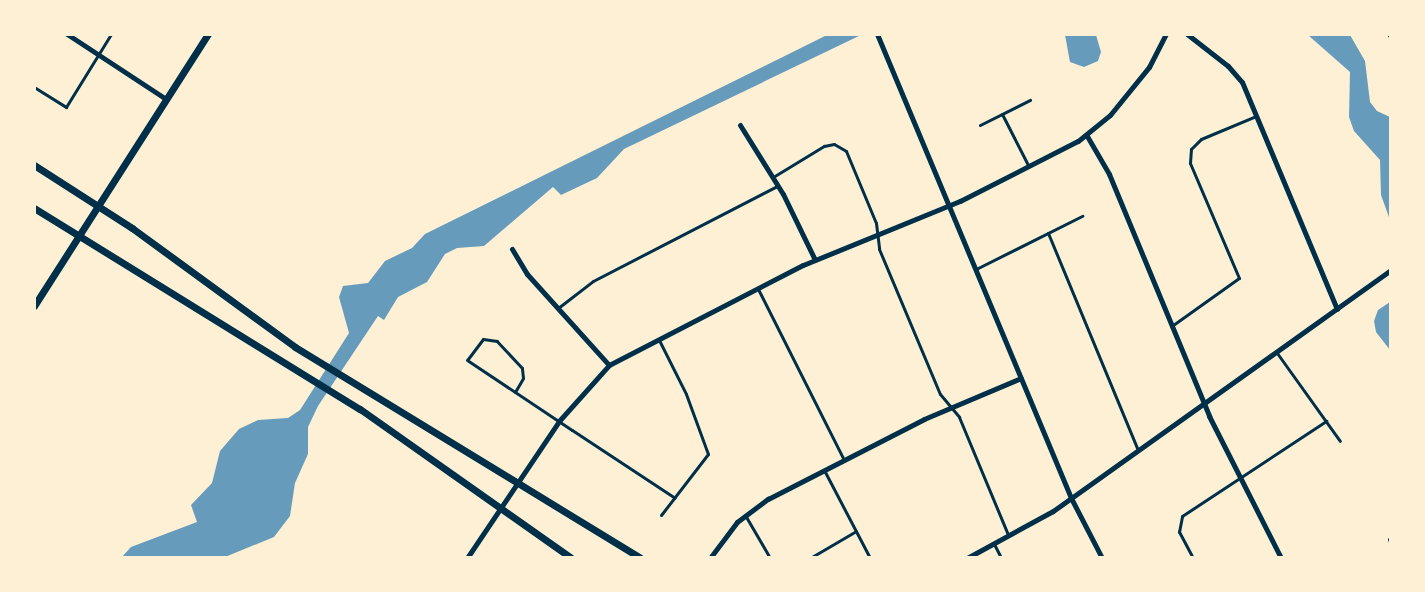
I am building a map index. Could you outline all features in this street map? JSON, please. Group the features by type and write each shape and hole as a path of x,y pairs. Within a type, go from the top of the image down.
{"street":[{"path":"67,34 166,99"},
{"path":"34,306 208,34"},
{"path":"877,34 1071,498 1102,558"},
{"path":"467,558 517,479 559,421 609,365 815,260 949,206 1087,136 1149,67 1166,34"},
{"path":"1187,34 1234,71 1256,116 1337,309"},
{"path":"740,125 779,186 815,260"},
{"path":"1087,136 1109,174 1205,404 1281,558"},
{"path":"34,165 97,205 295,347 368,394 517,479 640,558"},
{"path":"34,208 286,361 360,409 571,558"},
{"path":"512,249 527,274 609,365"},
{"path":"967,558 1009,537 1071,498 1390,271"},
{"path":"710,558 745,514 844,460 951,408 1021,378"}],"lane":[{"path":"34,87 66,107 111,34"},
{"path":"980,126 1030,100"},
{"path":"1002,114 1029,166"},
{"path":"1172,326 1239,278 1190,163 1191,149 1201,140 1256,116"},
{"path":"773,177 824,146 842,147 876,224 876,235 936,384 959,417 1009,537"},
{"path":"558,308 593,281 779,186"},
{"path":"975,269 1082,216"},
{"path":"1048,233 1138,450"},
{"path":"758,289 844,460"},
{"path":"515,392 523,378 522,368 497,340 483,339 467,360 515,392 675,498"},
{"path":"659,340 686,394 708,454 662,515"},
{"path":"1277,352 1340,441"},
{"path":"1193,558 1179,531 1182,516 1239,475 1286,450 1326,421"},
{"path":"824,470 870,558"},
{"path":"745,514 770,558"},
{"path":"810,558 856,531"},
{"path":"994,544 1001,558"}],"water":[{"path":"827,35 861,35 624,149 597,178 561,195 553,187 484,246 457,248 445,254 427,282 398,297 384,320 378,316 318,406 308,427 308,454 295,483 290,516 274,537 225,557 121,558 131,547 197,522 191,505 212,483 220,451 239,429 258,420 288,418 300,410 349,333 339,297 343,286 368,283 385,261 412,248 425,234"},
{"path":"1065,35 1096,35 1101,52 1098,61 1084,67 1070,62"},
{"path":"1308,35 1350,35 1365,61 1370,102 1377,111 1390,117 1390,220 1381,195 1380,160 1354,131 1349,117 1350,72"},
{"path":"1390,302 1390,350 1376,332 1374,321 1378,310"}]}
